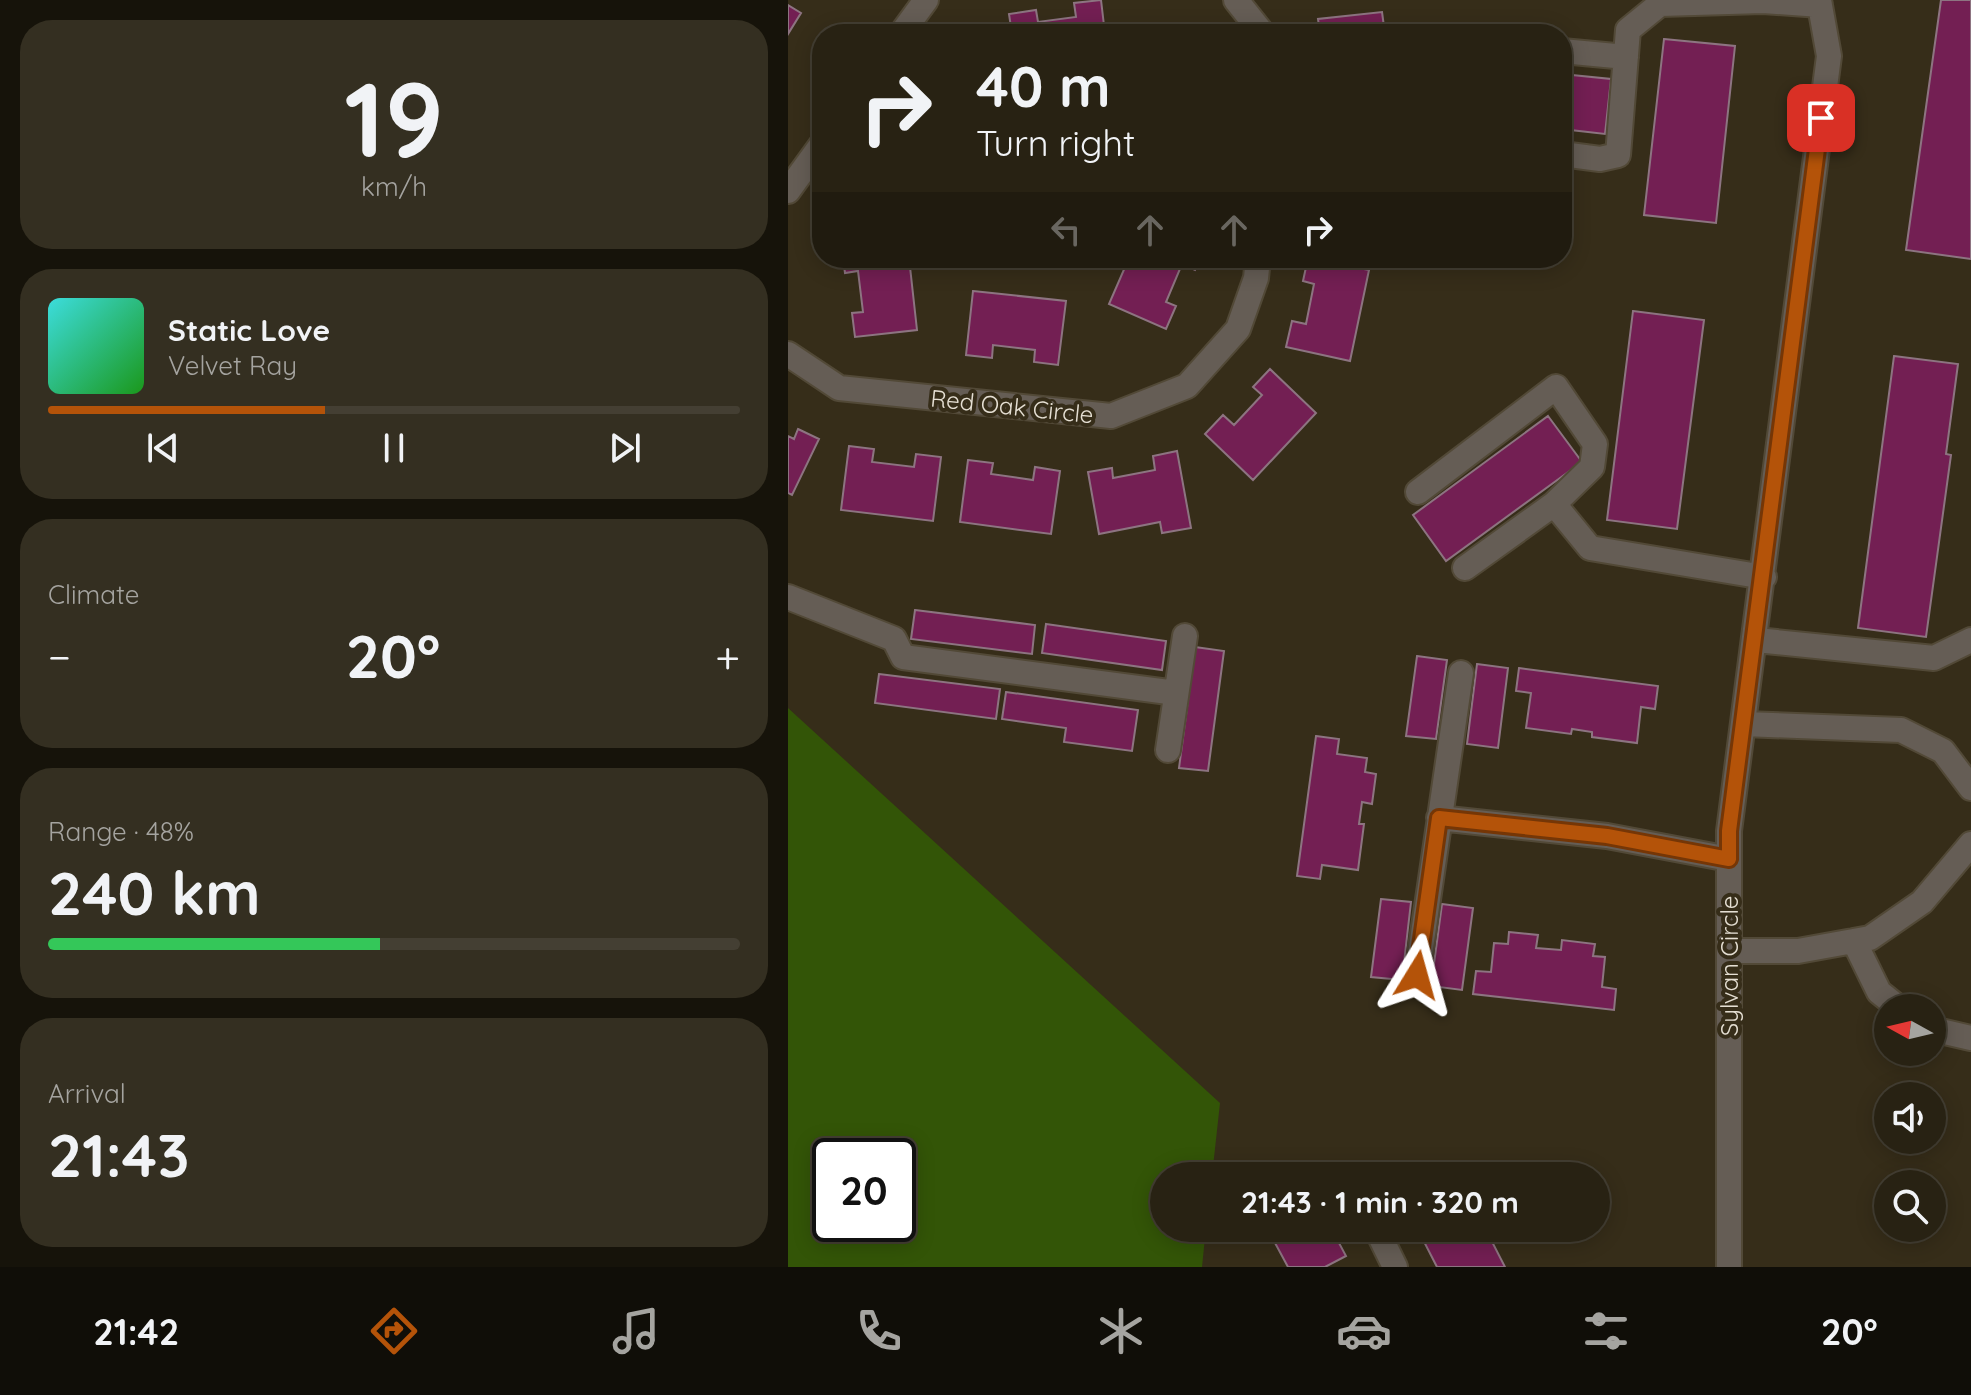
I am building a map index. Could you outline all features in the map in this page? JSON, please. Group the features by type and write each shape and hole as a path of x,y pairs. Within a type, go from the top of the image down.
{"street":[{"path":"908,24 926,0"},
{"path":"1236,0 1255,24"},
{"path":"1572,155 1600,159 1618,155 1628,30 1660,4 1819,2"},
{"name":"Sylvan Circle","path":"1729,1267 1729,831 1829,56 1819,2"},
{"path":"1572,52 1626,57"},
{"path":"788,191 812,158"},
{"name":"Red Oak Circle","path":"788,354 839,388 1111,416 1187,386 1238,329 1257,268"},
{"path":"1418,492 1556,387 1595,444 1592,467 1554,504 1465,568"},
{"path":"1554,504 1590,548 1764,577"},
{"path":"788,597 894,639 903,657 1176,693"},
{"path":"1168,750 1185,636"},
{"path":"1756,640 1934,658 1971,640"},
{"path":"1417,975 1461,673"},
{"path":"1744,724 1901,730 1943,751 1971,788"},
{"path":"1439,818 1607,836 1729,859"},
{"path":"1729,951 1798,951 1870,938 1922,902 1971,844"},
{"path":"1854,941 1882,994"},
{"path":"1946,1032 1971,1038"},
{"path":"1383,1242 1395,1267"}],"green space":[{"path":"788,708 1220,1103 1214,1162 1150,1162 1150,1242 1205,1242 1202,1267 788,1267"}],"building":[{"path":"1101,0 1104,24 1010,24 1009,14 1036,10 1038,22 1076,17 1074,3"},
{"path":"1941,0 1971,0 1971,259 1906,250"},
{"path":"788,5 801,13 788,34"},
{"path":"1382,12 1384,24 1319,24 1318,19"},
{"path":"1664,39 1735,46 1716,223 1644,215"},
{"path":"1572,75 1611,79 1605,134 1572,130"},
{"path":"844,268 910,268 917,330 855,337 852,313 863,312 858,271 845,273"},
{"path":"1125,268 1180,268 1166,302 1176,306 1166,329 1109,304"},
{"path":"1306,268 1369,270 1350,361 1286,347 1292,321 1306,324 1314,284 1303,281"},
{"path":"973,291 1066,301 1058,365 1034,362 1035,350 993,345 992,358 966,355"},
{"path":"1633,311 1704,320 1677,529 1607,520"},
{"path":"1894,356 1958,364 1946,454 1951,455 1926,637 1858,628"},
{"path":"1270,369 1316,413 1253,480 1205,434 1223,415 1234,425 1262,395 1253,387"},
{"path":"1548,416 1582,462 1446,561 1413,515"},
{"path":"798,429 819,439 792,495 788,493 788,436 794,439"},
{"path":"849,446 874,449 872,462 914,467 916,454 941,457 933,521 841,510"},
{"path":"1177,451 1191,528 1162,533 1160,522 1099,534 1088,472 1112,468 1113,478 1155,470 1153,456"},
{"path":"968,460 993,463 991,474 1033,480 1035,467 1060,471 1051,534 960,522"},
{"path":"915,610 1035,625 1032,654 911,639"},
{"path":"1046,624 1166,641 1162,670 1042,653"},
{"path":"1195,647 1224,651 1208,771 1179,768"},
{"path":"1417,656 1447,660 1436,739 1406,736"},
{"path":"1477,664 1508,668 1498,748 1467,744"},
{"path":"1519,668 1658,686 1655,709 1641,707 1637,743 1592,737 1592,732 1572,729 1571,734 1526,728 1531,693 1516,691"},
{"path":"879,674 1000,689 996,719 875,703"},
{"path":"1006,692 1138,710 1132,751 1064,742 1066,728 1002,719"},
{"path":"1316,736 1339,739 1337,754 1367,758 1365,772 1376,774 1372,804 1362,802 1359,824 1364,824 1358,870 1322,865 1320,879 1297,876"},
{"path":"1381,899 1411,902 1402,980 1371,977"},
{"path":"1442,904 1473,908 1462,990 1431,986"},
{"path":"1509,932 1538,935 1536,948 1561,950 1562,940 1595,944 1593,956 1605,957 1602,987 1616,989 1614,1010 1473,994 1476,971 1491,972 1494,943 1508,944"},
{"path":"1275,1242 1338,1242 1346,1256 1325,1267 1288,1267"},
{"path":"1424,1242 1492,1242 1505,1267 1437,1267"}],"route":[{"path":"1417,975 1439,818 1607,836 1729,859 1729,831 1821,118"}]}
